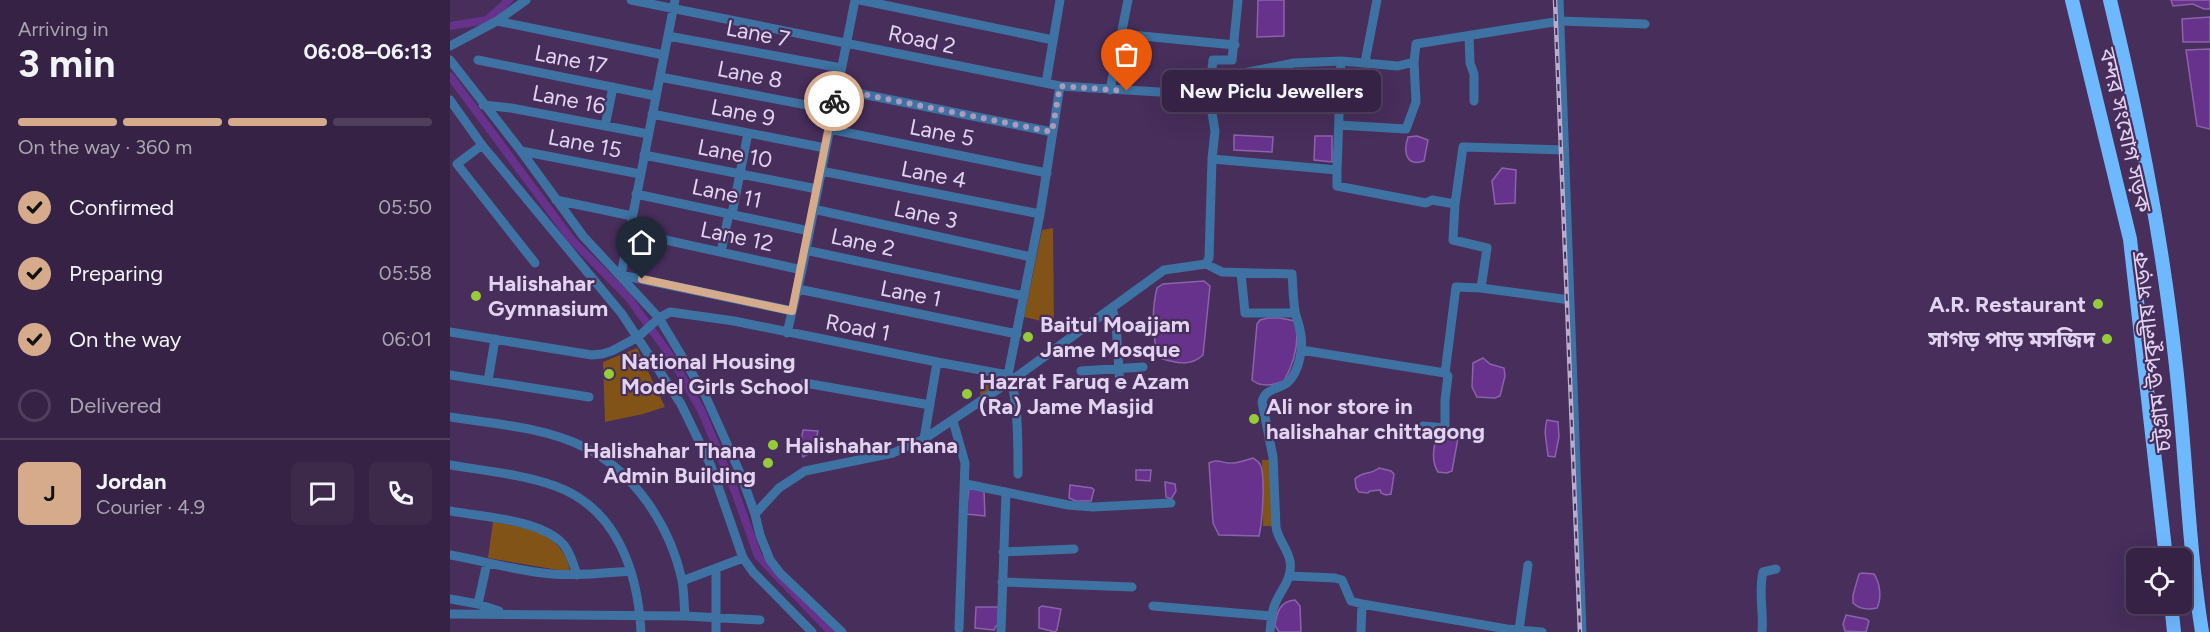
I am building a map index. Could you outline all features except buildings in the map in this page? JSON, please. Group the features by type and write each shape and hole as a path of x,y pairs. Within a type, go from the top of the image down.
{"highway":[{"name":"বন্দর সংযোগ সড়ক","path":"2072,0 2130,239 2165,548"},
{"name":"চট্টগ্রাম উপকূলীয় সড়ক","path":"2109,0 2128,81 2165,277 2202,632"},
{"path":"2172,614 2174,632"}],"street":[{"path":"450,46 497,21 526,0"},
{"name":"Road 2","path":"631,0 674,4 846,43 1060,86 1209,95"},
{"path":"786,332 798,290 855,0"},
{"path":"860,0 1053,40"},
{"path":"1046,83 1059,0"},
{"path":"1110,90 1128,0"},
{"path":"1206,264 1209,258 1215,131 1209,95 1213,60 1232,60 1238,0"},
{"path":"1365,62 1377,0"},
{"path":"1559,0 1582,632"},
{"path":"621,275 674,4"},
{"path":"497,21 664,55"},
{"path":"1339,125 1406,129 1416,102 1414,62 1416,44 1560,21 1645,24"},
{"path":"1121,34 1235,45"},
{"name":"Lane 7","path":"668,36 841,68"},
{"path":"1469,36 1470,63 1474,74 1474,101"},
{"path":"450,60 584,236 658,319 705,395 741,475 770,560 788,581 842,632"},
{"name":"Lane 17","path":"478,60 656,96"},
{"path":"1211,83 1221,84 1221,79 1227,79 1228,76 1294,63 1341,61 1398,66 1414,62"},
{"path":"1341,61 1337,186 1426,202 1432,200 1455,204"},
{"name":"Lane 8","path":"660,77 833,110"},
{"path":"1018,474 1017,429 1010,378 1040,214 1060,86"},
{"path":"605,126 613,87"},
{"path":"837,89 1052,132"},
{"path":"450,100 482,145 622,314 638,337 681,404 711,465 742,558 812,632"},
{"name":"Lane 16","path":"483,105 648,134"},
{"name":"Lane 9","path":"652,114 825,148"},
{"name":"Lane 5","path":"829,129 1047,173"},
{"path":"722,252 748,133"},
{"path":"482,145 454,164 535,263"},
{"path":"1481,288 1487,248 1453,240 1455,204 1463,147 1564,150"},
{"name":"Lane 15","path":"521,151 640,174"},
{"name":"Lane 10","path":"644,155 817,189"},
{"path":"1212,159 1337,170"},
{"name":"Lane 4","path":"821,171 1040,214"},
{"name":"Lane 11","path":"636,194 809,231"},
{"path":"556,200 632,216"},
{"name":"Lane 3","path":"813,209 1031,256"},
{"name":"Lane 12","path":"629,232 802,270"},
{"name":"Lane 2","path":"805,250 1024,296"},
{"path":"755,514 779,488 805,471 893,453 924,439 953,421 1164,270 1206,264 1222,272 1292,274 1295,314 1301,330 1301,350 1296,369 1287,383 1270,390 1263,396 1262,402 1274,457 1277,534 1286,546 1290,563 1290,576 1275,604 1270,632"},
{"path":"1241,273 1245,313 1295,314"},
{"path":"621,275 792,311"},
{"path":"1423,426 1445,428 1448,376 1445,373 1456,287 1481,288 1570,300"},
{"name":"Lane 1","path":"798,290 1017,334"},
{"path":"1112,308 1116,323 1120,387"},
{"name":"Road 1","path":"658,319 670,312 734,321 1010,378"},
{"path":"450,333 591,355 612,351 638,337 658,319"},
{"path":"488,381 495,339"},
{"path":"1301,350 1445,373"},
{"path":"924,439 936,362"},
{"path":"1081,371 1143,367"},
{"path":"450,375 589,397"},
{"path":"805,383 930,405"},
{"path":"450,417 525,429 558,438 585,447 612,466 632,483 646,500 675,556 682,581 685,616"},
{"path":"953,421 965,463 966,484 959,629"},
{"path":"450,465 528,478 557,486 588,504 608,524 631,571 639,600 641,632"},
{"path":"966,484 1068,505 1093,507 1171,503"},
{"path":"1001,632 1006,492"},
{"path":"450,511 531,525 552,535 564,546 577,575"},
{"path":"1003,552 1074,549"},
{"path":"450,555 550,574 577,575 631,571"},
{"path":"682,581 742,558"},
{"path":"478,604 487,563"},
{"path":"1519,630 1528,565"},
{"path":"716,569 716,632"},
{"path":"1762,632 1761,579 1763,572 1776,569"},
{"path":"1290,576 1342,580 1351,601 1362,604 1507,631 1542,632"},
{"path":"1002,582 1132,587"},
{"path":"450,599 478,604 507,614"},
{"path":"1361,632 1362,604"},
{"path":"1153,606 1272,616"},
{"path":"450,614 685,616 760,620"}],"shaded area":[{"path":"1258,0 1284,0 1284,36 1257,37"},
{"path":"2171,0 2210,0 2210,9 2193,4 2173,6"},
{"path":"2210,17 2210,42 2183,42 2182,19"},
{"path":"2210,49 2210,129 2197,126 2186,50"},
{"path":"1234,135 1273,137 1272,152 1234,150"},
{"path":"1315,136 1332,136 1332,162 1314,160"},
{"path":"1417,136 1428,140 1424,161 1413,162 1407,157 1406,148 1408,137"},
{"path":"1502,168 1516,170 1515,203 1495,204 1492,181"},
{"path":"1053,228 1054,324 1024,317 1042,230"},
{"path":"1204,281 1210,286 1203,355 1188,363 1160,358 1153,323 1157,288 1163,284"},
{"path":"1268,318 1295,321 1296,344 1291,367 1284,381 1264,385 1252,380 1257,324 1260,320"},
{"path":"637,348 665,407 605,422 603,362"},
{"path":"1483,358 1490,364 1504,368 1505,376 1500,396 1495,398 1477,397 1472,387 1473,363"},
{"path":"979,377 997,379 997,384 981,396 980,393 985,384"},
{"path":"1547,420 1558,422 1559,437 1555,457 1548,456 1545,433"},
{"path":"803,430 818,431 814,451 803,457 800,446"},
{"path":"1438,435 1458,438 1452,471 1447,473 1438,472 1434,458 1436,439"},
{"path":"1253,458 1260,464 1263,478 1259,536 1219,535 1213,523 1209,463 1216,461 1234,463"},
{"path":"1262,460 1273,460 1275,526 1263,526"},
{"path":"1379,468 1394,474 1391,494 1386,495 1380,490 1368,493 1359,492 1355,479"},
{"path":"1136,470 1151,470 1150,481 1136,480"},
{"path":"1165,482 1175,484 1176,491 1171,499 1166,497"},
{"path":"1070,485 1092,488 1094,490 1091,501 1076,501 1069,498"},
{"path":"969,488 984,491 985,516 966,514"},
{"path":"493,522 518,526 552,540 567,559 570,572 488,558"},
{"path":"1859,574 1874,574 1876,578 1880,595 1877,608 1864,609 1853,603"},
{"path":"1295,600 1300,606 1301,632 1279,632 1275,625 1278,612 1286,602"},
{"path":"1042,606 1061,609 1055,632 1039,628 1039,608"},
{"path":"976,607 1001,607 1000,627 996,626 994,630 975,628"},
{"path":"1846,615 1869,621 1866,632 1845,631 1843,624"}],"waterway":[{"path":"450,26 487,20 509,0"},
{"path":"450,76 571,239 628,297 669,354 702,412 734,489 758,556 831,632"}],"railway":[{"path":"1555,0 1580,632"}],"way so far":[{"path":"834,101 837,89 1052,132 1060,86 1127,91"}],"place":[{"name":"New Piclu Jewellers","path":"1127,91"},
{"name":"Halishahar Gymnasium","path":"476,296"},
{"name":"A.R. Restaurant","path":"2098,304"},
{"name":"Baitul Moajjam Jame Mosque","path":"1028,337"},
{"name":"সাগড় পাড় মসজিদ","path":"2107,339"},
{"name":"National Housing Model Girls School","path":"609,374"},
{"name":"Hazrat Faruq e Azam (Ra) Jame Masjid","path":"967,394"},
{"name":"Ali nor store in halishahar chittagong","path":"1254,419"},
{"name":"Halishahar Thana","path":"773,445"},
{"name":"Halishahar Thana Admin Building","path":"768,463"}],"route":[{"path":"642,279 792,311 834,101"}]}
